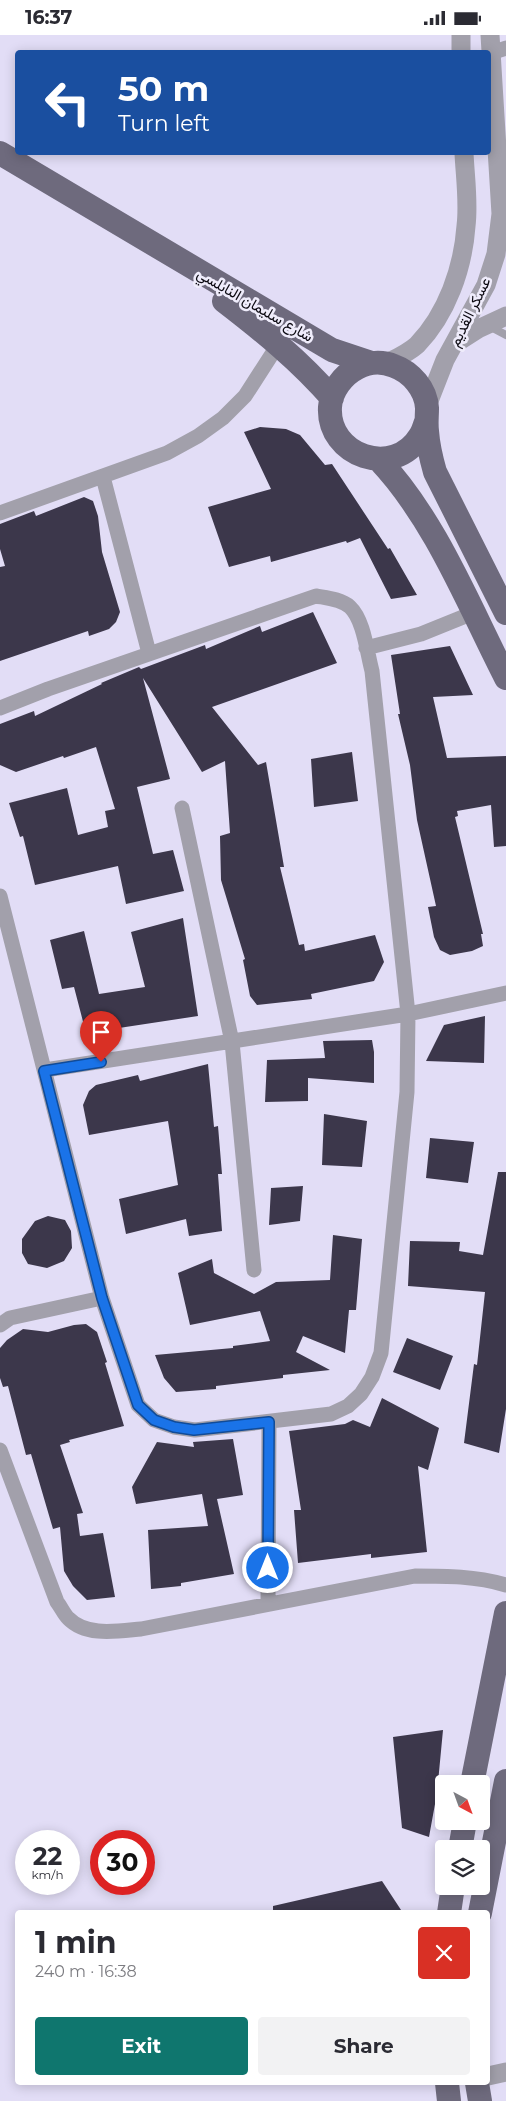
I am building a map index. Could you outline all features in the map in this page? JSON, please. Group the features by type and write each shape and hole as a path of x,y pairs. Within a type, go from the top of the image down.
{"main road":[{"name":"شارع سليمان النابلسي","path":"0,153 143,239 284,335 332,351 379,363"},
{"name":"شارع سليمان النابلسي","path":"284,335 308,370 332,398"},
{"path":"426,414 420,437 409,449 395,457 379,460 363,457 348,450 338,437 331,423 330,406 334,391 344,377 357,368 379,363 402,369 414,378 423,391 426,414 428,449 435,472 506,613"},
{"path":"379,460 400,481 416,505 440,547 506,678"},
{"path":"474,1775 506,1613"},
{"path":"481,1910 502,1820 506,1781"},
{"path":"449,1910 451,1895"},
{"path":"448,2085 449,2101"},
{"path":"478,2085 480,2101"}],"street":[{"path":"461,35 461,50"},
{"name":"عسكر القديم","path":"426,414 446,360 486,285 496,254 504,218 496,45"},
{"name":"عسكر القديم","path":"379,363 416,345 432,325 452,287 461,262 467,224 464,155"},
{"path":"455,343 506,316"},
{"path":"0,513 167,453 198,435 223,418 245,396 284,335"},
{"path":"103,477 149,653"},
{"path":"0,708 149,653 316,596 339,601 350,607 360,622 373,681 408,1014 407,1092 381,1353 372,1377 361,1394 348,1406 331,1414 194,1430 174,1427 154,1420 138,1405 102,1298 0,896"},
{"path":"366,648 421,634 473,613"},
{"path":"182,808 232,1041 254,1270"},
{"path":"44,1071 408,1014 506,993"},
{"path":"0,1325 10,1318 102,1298"},
{"path":"268,1604 269,1422"},
{"path":"0,1450 58,1602 69,1619 84,1628 107,1632 140,1629 415,1576 452,1576 488,1580 506,1585"},
{"path":"490,2075 506,2073"}],"lane":[{"path":"487,325 506,335"}],"building":[{"path":"260,427 286,429 300,435 325,465 332,464 388,549 390,548 417,595 391,599 360,538 271,562 270,556 229,567 208,507 271,489 244,432"},
{"path":"84,497 93,501 98,516 102,552 120,612 116,622 109,629 89,636 88,631 0,661 0,567 5,566 0,549 0,524 34,511 36,516"},
{"path":"313,612 337,663 212,707 258,765 266,762 284,867 280,867 299,945 304,944 305,951 375,935 384,962 374,981 311,994 312,999 257,1005 250,996 243,960 245,959 221,880 220,836 230,833 225,761 202,772 143,678 170,779 137,787 153,854 173,850 184,891 126,904 118,866 35,885 23,836 20,837 9,803 67,788 78,835 108,827 105,811 115,809 96,747 16,772 0,765 0,724 34,711 35,716 101,683 139,667 141,669 205,645 206,649 260,626 262,632"},
{"path":"450,646 473,695 433,697 447,758 506,756 506,846 494,847 491,805 457,811 458,816 455,817 483,934 481,934 483,946 472,951 450,955 440,950 434,937 428,907 436,906 417,820 410,765 398,714 400,714 391,655"},
{"path":"352,752 358,801 314,807 311,759"},
{"path":"183,918 198,1016 86,1033 74,987 62,989 50,940 84,931 99,994 145,987 131,932"},
{"path":"485,1016 484,1063 426,1061 444,1025"},
{"path":"372,1040 374,1083 308,1078 308,1101 265,1102 267,1060 325,1058 323,1041"},
{"path":"208,1064 214,1127 218,1126 222,1174 218,1174 222,1231 189,1236 186,1219 126,1234 119,1199 178,1185 168,1121 89,1135 83,1105 89,1091 96,1085 138,1075 140,1081"},
{"path":"324,1114 367,1121 362,1167 322,1165"},
{"path":"430,1138 474,1142 468,1183 426,1178"},
{"path":"498,1172 506,1172 506,1409 499,1453 464,1443 474,1364 477,1365 485,1292 408,1286 410,1241 460,1242 459,1251 483,1255"},
{"path":"303,1186 300,1221 269,1225 271,1188"},
{"path":"48,1216 65,1220 71,1231 72,1248 64,1261 47,1268 28,1264 22,1253 22,1239 35,1221"},
{"path":"333,1235 362,1239 356,1310 349,1310 345,1353 303,1336 296,1352 330,1370 283,1375 283,1378 216,1386 216,1389 176,1392 164,1378 155,1355 233,1348 233,1346 270,1341 260,1311 190,1325 178,1273 212,1259 214,1273 254,1294 276,1282 330,1280"},
{"path":"86,1324 97,1332 124,1426 69,1440 70,1442 60,1445 83,1513 77,1514 80,1536 103,1533 115,1597 87,1600 73,1586 64,1571 60,1527 53,1529 31,1454 26,1455 8,1386 3,1387 0,1378 0,1348 7,1340 23,1329 48,1332"},
{"path":"407,1338 453,1356 440,1390 393,1372"},
{"path":"382,1398 439,1428 428,1470 418,1466 427,1552 371,1558 371,1554 298,1563 294,1510 301,1510 289,1431 345,1424 353,1420 370,1427"},
{"path":"233,1439 243,1495 217,1499 234,1574 181,1583 181,1586 151,1589 148,1530 208,1526 202,1494 136,1504 132,1487 157,1442 194,1447 193,1442"},
{"path":"443,1730 439,1775 435,1775 435,1804 429,1837 402,1828 393,1737"},
{"path":"382,1881 401,1910 273,1910 273,1906"}],"route":[{"path":"101,1062 44,1071 102,1298 128,1379 138,1405 154,1420 174,1427 194,1430 269,1422 268,1568"}]}
